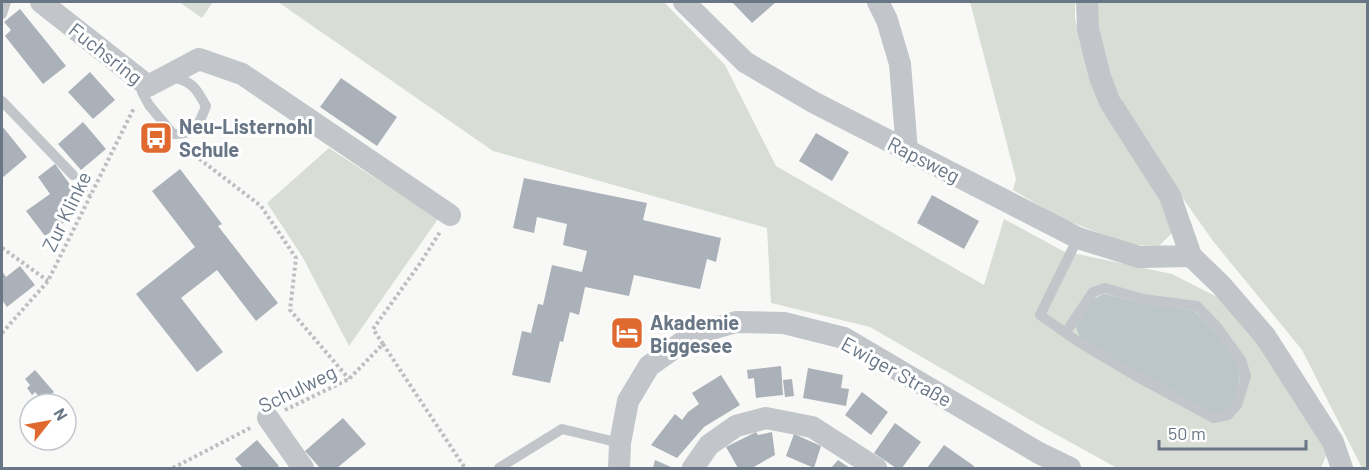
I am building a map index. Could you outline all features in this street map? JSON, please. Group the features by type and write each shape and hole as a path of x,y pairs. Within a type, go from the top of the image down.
{"street":[{"name":"Fuchsring","path":"41,2 152,85 199,59 242,74 450,215"},
{"name":"Rapsweg","path":"684,2 745,62 813,102 1078,238 1139,257 1191,256"},
{"path":"878,2 887,20 900,63 907,151"},
{"path":"1087,2 1088,29 1100,77 1110,102 1170,196 1191,256 1221,285 1265,336 1333,442 1342,468"},
{"name":"Ewiger Straße","path":"619,468 620,443 628,401 649,366 694,334 736,322 784,323 844,338 1039,453 1070,468"},
{"path":"268,418 303,468"},
{"path":"693,468 709,445 736,426 766,418 812,427 876,468"}],"lane":[{"path":"2,14 6,2"},
{"path":"184,80 196,88 206,106 200,124 186,134 173,134 149,105 152,85 184,80"},
{"path":"2,101 74,175"},
{"path":"1066,332 1093,292 1105,288 1143,299 1197,306 1217,327 1241,360 1246,376 1237,405 1228,415 1214,418 1134,375 1066,332 1040,315 1078,238"},
{"path":"499,468 562,429 620,443"}],"path":[{"name":"Zur Klinke","path":"2,333 48,281 152,85"},
{"path":"173,134 188,152 261,206 296,258 290,310 349,379"},
{"path":"450,215 421,262 373,328 465,468"},
{"path":"2,248 48,281"},
{"name":"Schulweg","path":"172,468 349,379 383,344"}],"shaded area":[{"path":"179,2 213,2 202,18"},
{"path":"278,2 664,2 725,65 776,166 984,285 1004,219 1063,251 1172,274 1223,300 1272,358 1327,453 1321,468 1117,468 870,327 771,303 767,228 493,151"},
{"path":"970,2 1075,2 1075,19 1089,75 1152,184 1175,230 1159,246 1131,245 1060,218 1013,190 1016,179"},
{"path":"1097,2 1367,2 1367,468 1362,468 1302,350 1213,241 1138,135 1109,73 1097,27"},
{"path":"329,148 438,219 349,346 302,256 267,203"},
{"path":"1105,294 1140,303 1194,311 1214,331 1236,360 1240,374 1232,404 1223,413 1216,414 1122,363 1080,337 1076,327 1084,312 1095,299"}],"building":[{"path":"732,2 776,2 752,23"},
{"path":"20,9 66,66 43,84 5,36 11,30 4,22"},
{"path":"90,72 115,100 93,119 68,92"},
{"path":"341,78 397,117 377,146 320,107"},
{"path":"83,122 106,149 81,170 58,144"},
{"path":"2,126 27,157 2,178"},
{"path":"816,133 849,152 832,181 799,161"},
{"path":"55,164 77,194 64,204 73,216 45,236 26,211 50,194 38,177"},
{"path":"180,169 222,224 218,226 278,303 256,321 217,270 181,298 223,352 197,372 136,294 195,247 152,191"},
{"path":"524,178 647,203 643,220 721,238 716,262 707,259 700,289 634,275 629,296 585,287 579,315 570,312 550,383 512,375 522,331 531,333 538,304 543,305 552,265 582,272 587,251 563,245 567,224 537,217 534,233 513,228"},
{"path":"932,195 979,221 964,249 917,223"},
{"path":"20,266 35,285 7,307 2,300 2,271 6,277"},
{"path":"781,366 783,395 756,398 754,378 748,379 747,370"},
{"path":"808,368 843,375 841,388 849,389 846,406 803,398"},
{"path":"35,370 54,392 30,392 27,388 30,385 25,379"},
{"path":"721,375 740,405 704,427 677,458 651,445 675,414 682,420 699,404 692,393"},
{"path":"792,379 794,396 785,397 783,380"},
{"path":"862,392 888,412 871,435 845,415"},
{"path":"343,418 366,444 337,468 320,468 305,451"},
{"path":"895,423 921,442 902,468 896,468 874,453"},
{"path":"756,432 758,435 772,432 775,455 752,468 738,468 726,447"},
{"path":"794,434 821,446 814,468 786,456"},
{"path":"257,440 279,466 276,468 243,468 235,459"},
{"path":"944,445 974,466 973,468 927,468"},
{"path":"655,460 671,467 653,468"},
{"path":"838,460 850,468 831,468"}],"place":[{"name":"Neu-Listernohl Schule","path":"156,138"},
{"name":"Akademie Biggesee","path":"627,333"}]}
